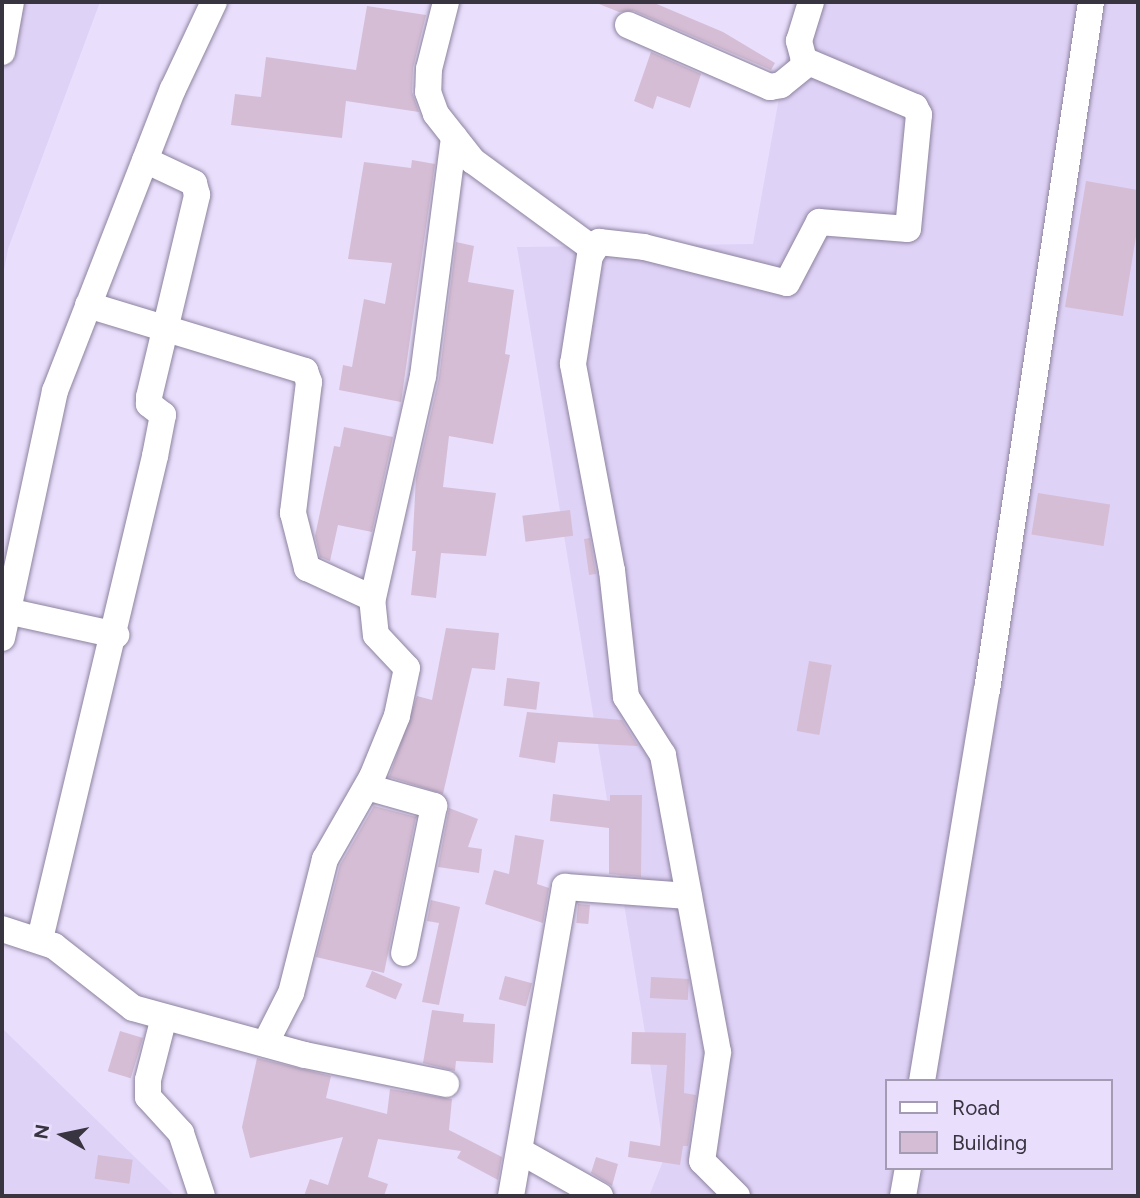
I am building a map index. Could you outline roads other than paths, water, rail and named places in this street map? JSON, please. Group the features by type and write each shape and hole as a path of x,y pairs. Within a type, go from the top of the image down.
{"street":[{"path":"2,52 11,2"},
{"path":"2,638 47,418 145,160 214,2"},
{"path":"446,2 429,69 428,92 436,114 473,161 517,198 592,248"},
{"path":"737,1196 702,1161 718,1052 663,755 626,697 612,572 573,373 592,248 605,240 787,283 819,222 906,230 921,131 915,107 808,64 799,49 811,2"},
{"path":"922,1079 987,690 1091,2"},
{"path":"628,25 770,87 781,85 808,64"},
{"path":"265,1044 291,993 325,859 367,788 397,716 407,668 376,635 373,598 423,376 454,137"},
{"path":"40,939 116,635 163,417 148,401 198,190 194,183 145,160"},
{"path":"88,305 305,371 309,382 293,513 307,568 373,598"},
{"path":"7,611 116,635"},
{"path":"367,788 431,804 435,808 404,953"},
{"path":"511,1196 566,885 689,896"},
{"path":"2,929 40,939 127,1005 265,1044 446,1084"},
{"path":"164,1017 148,1080 148,1097 181,1133 202,1196"},
{"path":"520,1151 600,1196"},
{"path":"903,1196 908,1170"}]}
